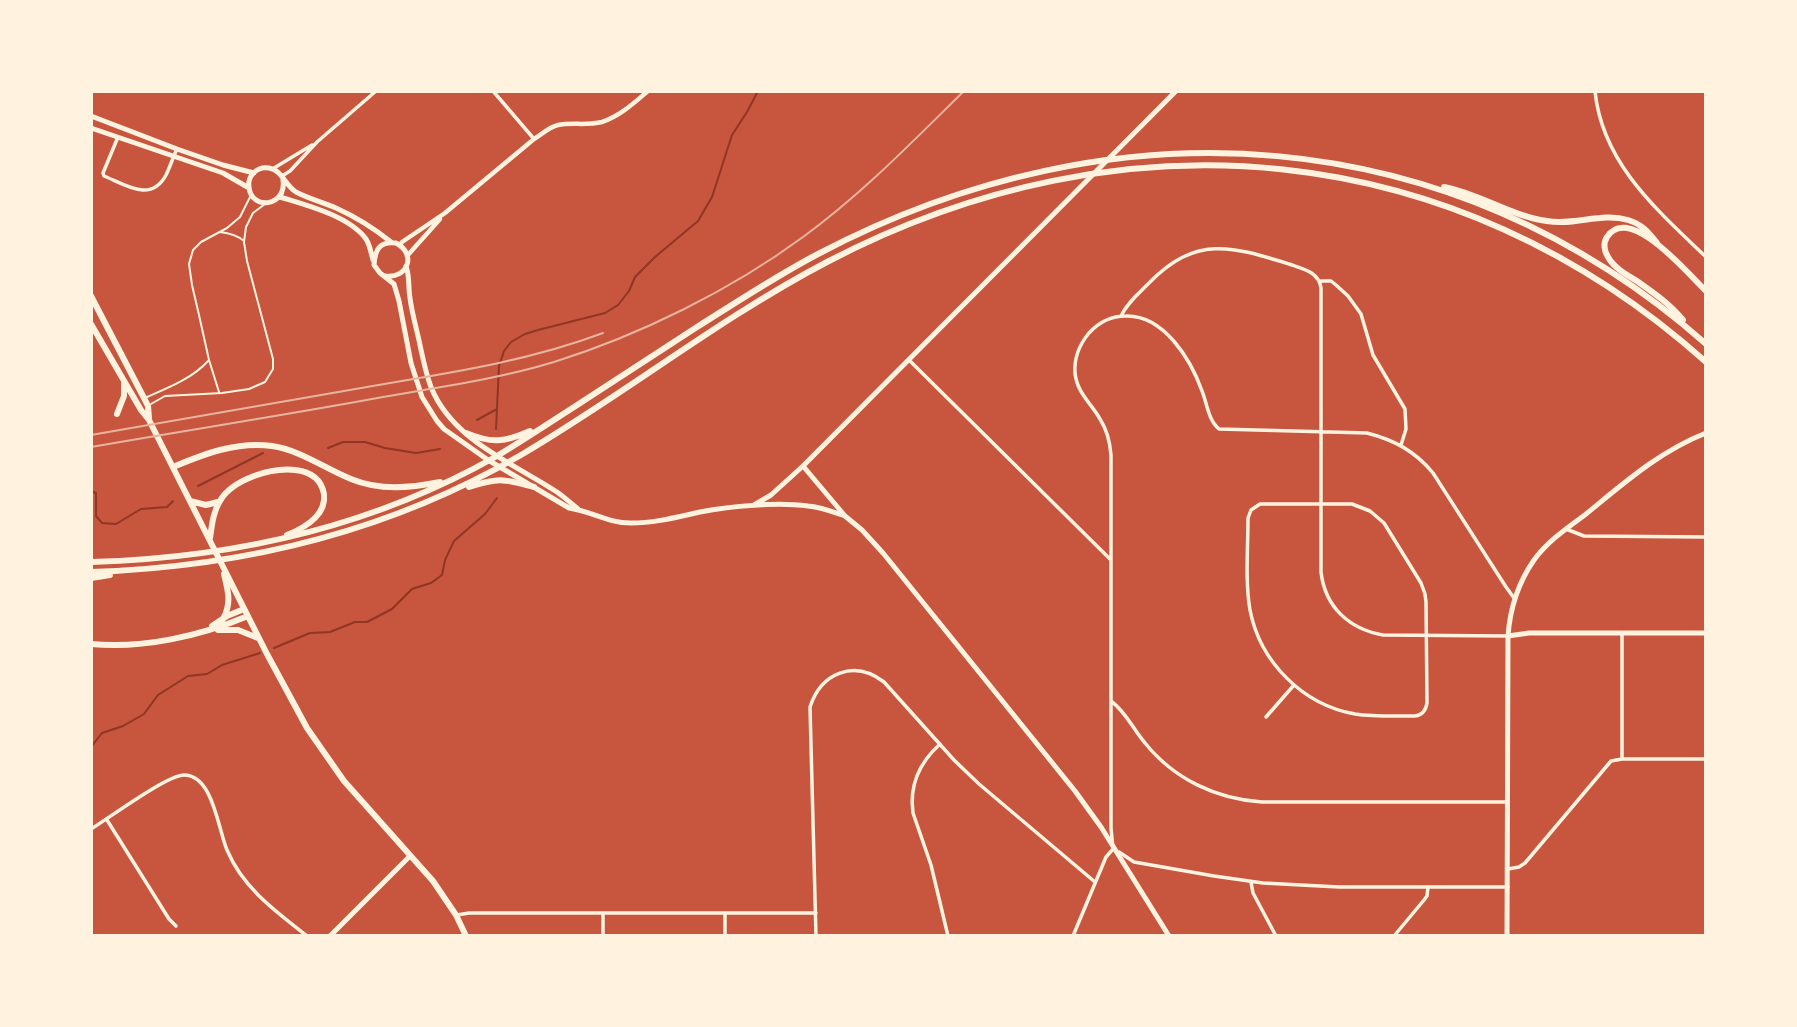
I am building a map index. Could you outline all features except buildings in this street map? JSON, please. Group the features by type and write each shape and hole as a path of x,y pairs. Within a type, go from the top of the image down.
{"highway":[{"path":"91,562 150,559 246,547 365,516 421,494 498,455 750,293 817,254 923,207 978,188 1037,172 1112,158 1188,152 1269,154 1339,164 1460,190 1526,216 1547,221 1568,223 1609,218 1629,220 1643,227 1706,291"},
{"path":"91,578 251,555 355,529 401,513 508,462 762,300 844,254 899,229 972,202 1045,182 1099,173 1181,166 1260,167 1336,177 1427,200 1510,232 1566,259 1634,303 1706,362"},
{"path":"1411,180 1488,207 1559,241 1625,281 1706,344"},
{"path":"1657,243 1638,230 1623,228 1608,235 1605,249 1612,263 1674,309 1693,332"},
{"path":"91,296 144,398 144,408 149,420 307,728 327,760 433,881 456,915 466,936"},
{"path":"91,324 136,402 144,408"},
{"path":"117,414 124,396 124,381"},
{"path":"466,433 484,440 500,441 545,425"},
{"path":"173,467 229,447 264,446 296,453 369,485 405,488 453,479"},
{"path":"190,501 206,505 215,503 242,481 264,472 287,469 310,474 318,481 323,491 324,502 320,512 308,525 273,541"},
{"path":"447,493 499,480 510,480 534,487"},
{"path":"210,540 220,499"},
{"path":"222,563 229,600 223,619"},
{"path":"91,572 130,571"},
{"path":"206,631 223,619 246,612"},
{"path":"91,644 139,644 172,639 226,625 246,612"},
{"path":"206,631 238,630 259,638"}],"main road":[{"path":"750,506 762,502 803,466 1176,91"},
{"path":"91,116 177,149 254,173"},
{"path":"91,128 223,173 249,188"},
{"path":"283,178 284,186 276,200 260,202 251,195 249,188 254,173 263,168 273,169 283,178 288,186 297,192 340,210 400,245 407,256 410,303 431,387 446,412 466,433 559,493 578,509"},
{"path":"280,197 344,222 367,241 374,265 394,284 411,363 422,397 444,429 499,467 569,508 602,519 633,523 662,521 750,506 808,506 845,516"},
{"path":"374,265 376,250 391,242"},
{"path":"384,276 395,276 407,266"},
{"path":"1507,936 1508,636 1514,598 1532,562 1565,529 1651,461 1706,433"},
{"path":"803,466 845,516 883,553 1060,771 1094,818 1169,936"},
{"path":"1508,636 1529,633 1706,633"},
{"path":"330,936 410,856"}],"street":[{"path":"283,178 317,142 376,91"},
{"path":"493,91 534,139"},
{"path":"400,245 445,214 534,139 557,125 588,125 607,120 648,91"},
{"path":"1595,91 1603,128 1618,162 1641,192 1706,257"},
{"path":"118,138 104,176 143,191 157,187 166,176 177,149"},
{"path":"273,169 317,142"},
{"path":"407,256 445,214"},
{"path":"1121,316 1125,307 1166,267 1204,250 1229,248 1247,251 1316,275 1320,281 1321,572 1328,598 1341,616 1352,625 1383,635 1508,636"},
{"path":"1320,281 1331,281 1336,285 1361,314 1373,355 1405,409 1406,429 1401,445"},
{"path":"1073,936 1106,857 1113,849 1110,442 1102,422 1081,393 1075,366 1079,347 1100,323 1121,316 1134,316 1161,329 1181,352 1197,379 1217,428 1367,433 1401,445 1417,456 1433,473 1514,598"},
{"path":"908,359 1111,560"},
{"path":"1321,503 1359,506 1373,513 1384,523 1422,585 1426,602 1427,703 1425,710 1418,715 1357,714 1323,704 1294,685 1279,671 1259,639 1252,618 1248,590 1249,513 1260,504 1321,503"},
{"path":"1565,529 1584,536 1706,537"},
{"path":"1622,633 1622,759"},
{"path":"816,936 810,707 817,691 829,679 844,672 863,672 884,682 979,784 1095,882"},
{"path":"1266,718 1294,685"},
{"path":"1111,701 1123,711 1144,742 1168,766 1202,788 1232,798 1262,802 1508,802"},
{"path":"940,744 925,760 916,776 911,800 938,890 948,936"},
{"path":"1508,869 1525,863 1613,760 1706,760"},
{"path":"91,829 175,776 194,778 203,785 210,797 231,861 240,876 251,889 307,936"},
{"path":"107,819 176,926"},
{"path":"1113,849 1134,862 1251,881 1339,887 1508,887"},
{"path":"1251,881 1253,893 1276,936"},
{"path":"1394,936 1424,900 1428,887"},
{"path":"456,915 816,912"},
{"path":"603,913 603,936"},
{"path":"725,913 725,936"}],"lane":[{"path":"219,393 209,360 189,264 193,250 201,242 228,228 240,217 251,195"},
{"path":"144,408 166,396 249,389 265,382 273,369 273,359 244,242 246,227 253,214 266,203"},
{"path":"219,232 240,237 244,242"},
{"path":"136,402 165,390 200,370 209,360"}],"waterway":[{"path":"496,429 499,366 504,351 511,342 525,334 605,313 618,305 629,291 635,277 698,221 712,197 732,135 758,91"},
{"path":"477,420 497,409"},
{"path":"328,448 343,442 365,442 416,453 440,449"},
{"path":"198,486 263,453"},
{"path":"91,491 96,493 96,516 102,523 116,524 141,509 167,507 173,501"},
{"path":"274,648 310,633 330,632 355,622 367,622 392,609 412,589 431,583 442,575 445,560 454,541 485,514 497,498"},
{"path":"91,747 102,733 123,726 144,714 158,695 188,676 207,674 222,665 260,653"}],"railway":[{"path":"91,447 490,378 554,362 619,339 715,293 803,237 866,185 964,91"},
{"path":"91,435 471,369 551,350 603,333"}]}
